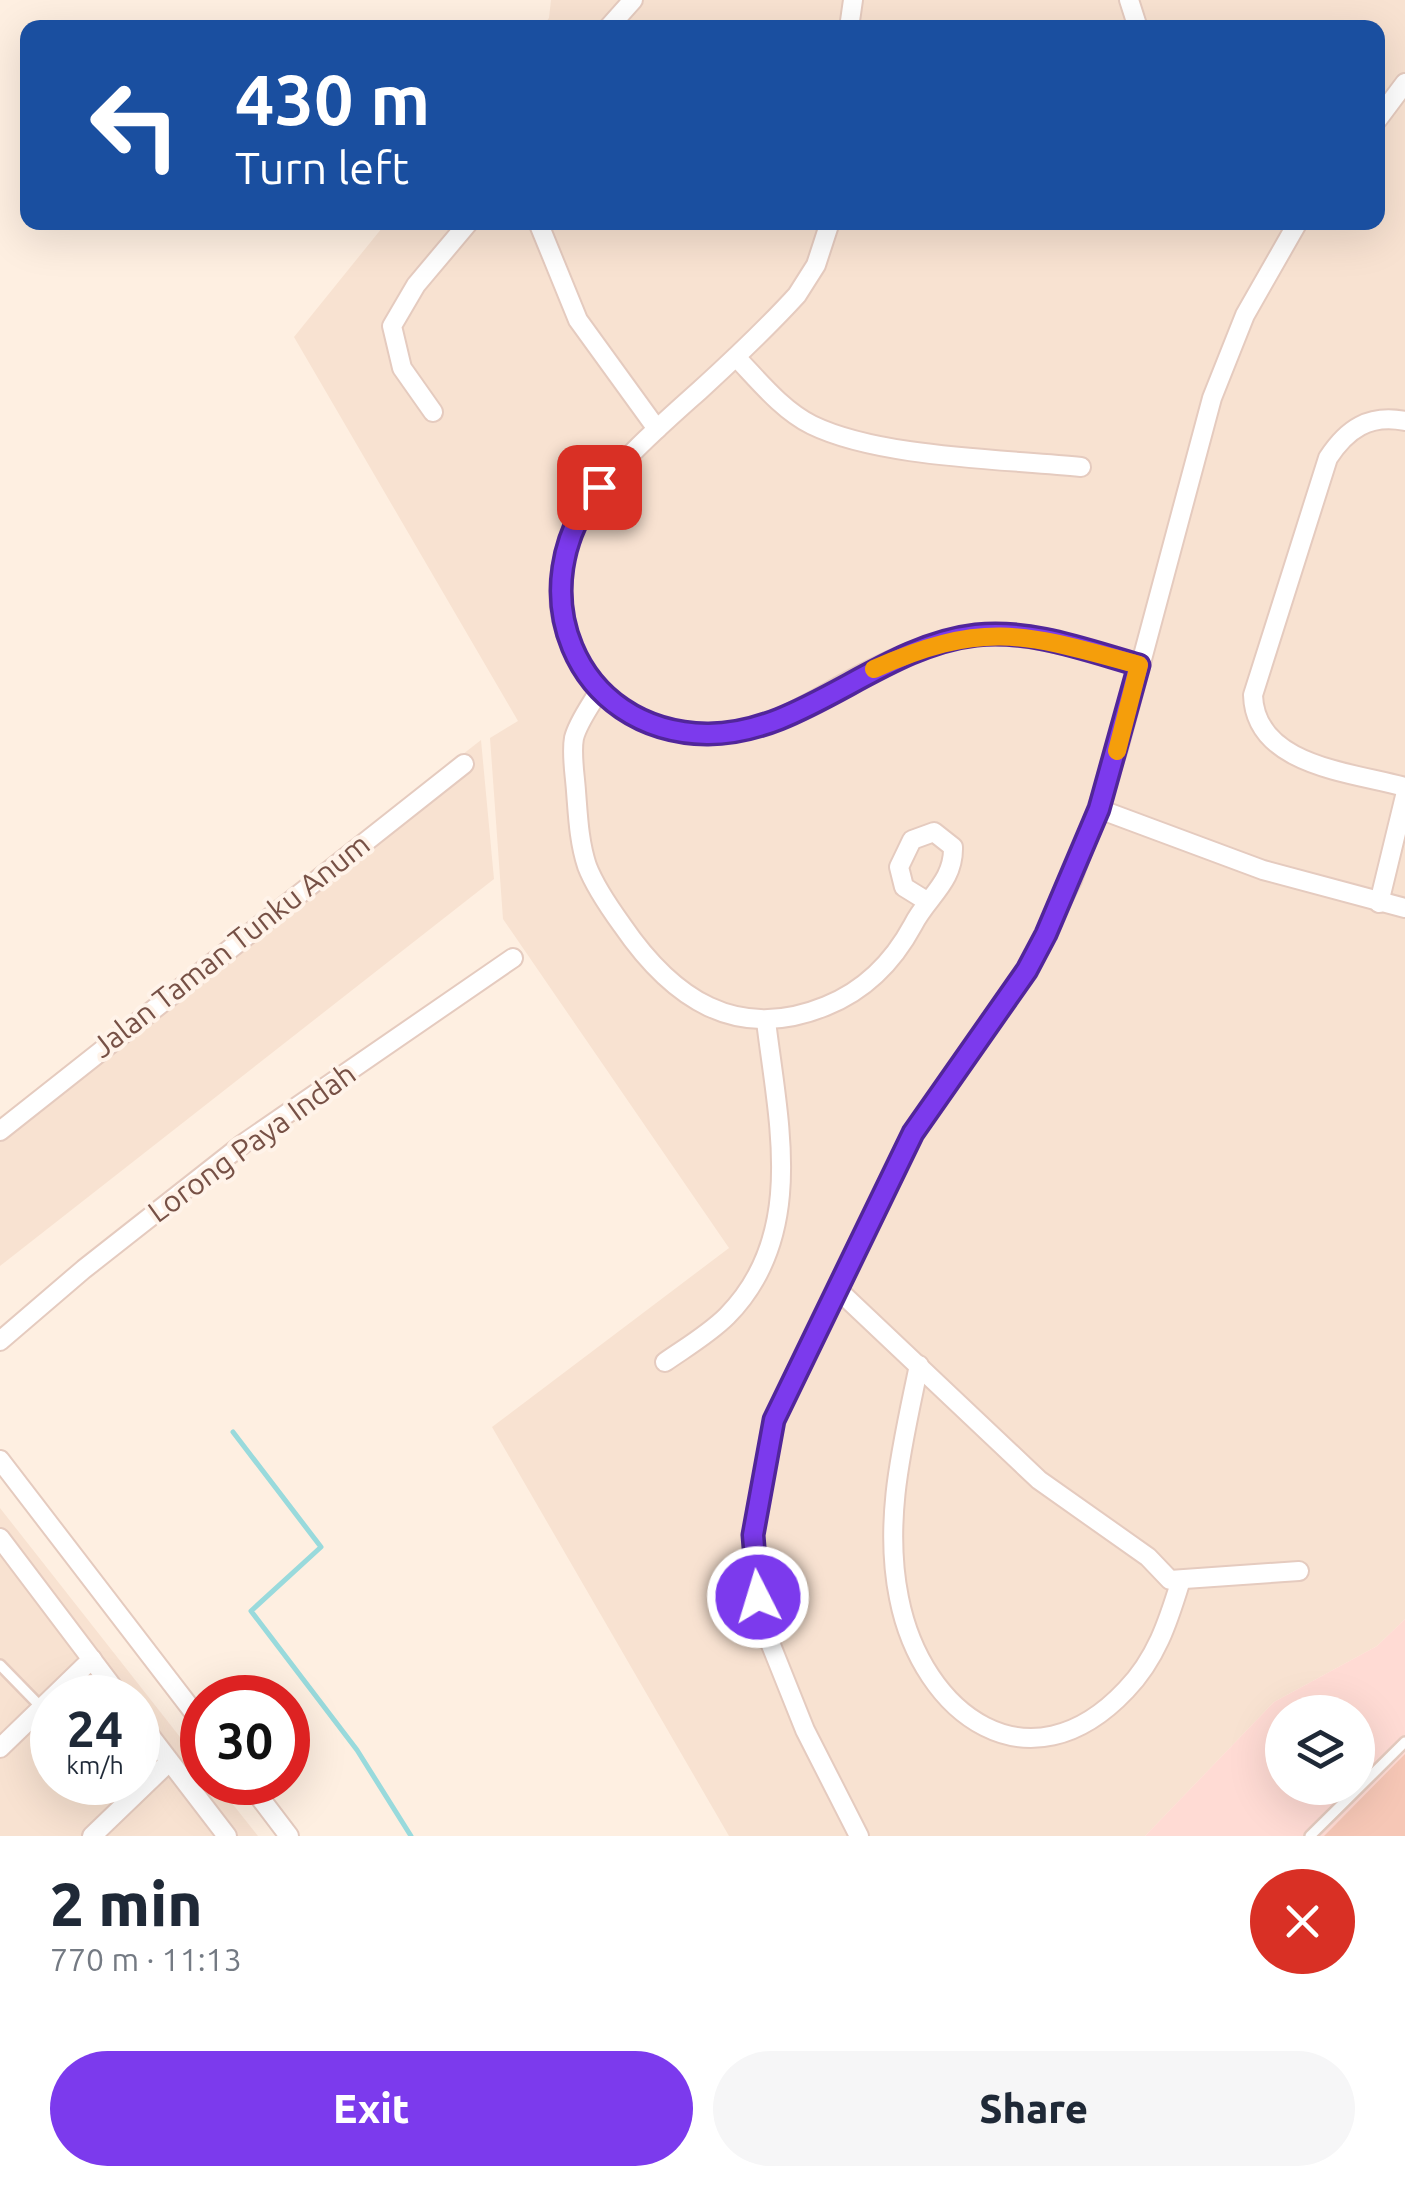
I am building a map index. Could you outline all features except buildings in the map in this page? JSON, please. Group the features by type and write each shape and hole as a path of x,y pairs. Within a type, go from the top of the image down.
{"street":[{"path":"615,20 633,0"},
{"path":"1385,110 1405,83"},
{"path":"433,412 402,368 392,326 416,284 462,230"},
{"path":"541,230 563,292 578,320 657,429"},
{"path":"827,230 807,282 736,358 657,429 587,502 562,564 560,602 567,639 599,691 651,723 712,734 770,724 876,668 954,638 1018,634 1139,665"},
{"path":"859,1836 805,1730 764,1630 753,1535 774,1420 913,1133 1036,954 1099,809 1224,366 1257,291 1293,230"},
{"path":"736,358 790,410 822,428 926,452 1080,467"},
{"path":"1405,421 1382,418 1364,422 1328,458 1253,695 1260,727 1280,748 1307,760 1405,787"},
{"path":"599,691 574,744 581,844 593,880 643,956 668,981 705,1006 766,1020 819,1009 865,985 900,947 925,900"},
{"name":"Jalan Taman Tunku Anum","path":"0,1131 464,764"},
{"path":"1379,903 1405,796"},
{"path":"1099,809 1263,870 1405,908"},
{"name":"Lorong Paya Indah","path":"0,1341 84,1269 243,1144 514,958"},
{"path":"664,1362 727,1317 756,1276 772,1236 784,1169 766,1020"},
{"path":"837,1289 1038,1480 1148,1557 1163,1576 1180,1583 1298,1570"},
{"path":"919,1365 896,1477 893,1567 917,1654 933,1684 956,1708 994,1733 1030,1740 1066,1731 1089,1719 1126,1691 1148,1661 1167,1626 1180,1583"},
{"path":"0,1461 180,1694"},
{"path":"0,1538 104,1675"},
{"path":"76,1675 92,1659"},
{"path":"0,1748 30,1719"},
{"path":"160,1751 227,1836"},
{"path":"92,1836 168,1762"},
{"path":"266,1805 290,1836"}],"lane":[{"path":"0,1666 30,1696"},
{"path":"1310,1836 1405,1742"}],"shaded area":[{"path":"551,0 1405,0 1405,1619 1377,1646 1287,1695 1265,1695 1265,1711 1145,1836 729,1836 492,1427 729,1248 503,919 490,738 518,721 294,337 380,230 1385,230 1385,20 547,20"},
{"path":"481,740 494,879 0,1266 0,1117"},
{"path":"0,1508 131,1675 30,1675 30,1805 160,1805 160,1712 180,1737 180,1805 233,1805 258,1836 0,1836"},
{"path":"1405,1619 1405,1836 1145,1836 1265,1711 1265,1805 1375,1805 1375,1695 1287,1695 1377,1646"}],"waterway":[{"path":"233,1432 321,1547 251,1611 357,1750 411,1836"}],"slow traffic":[{"path":"874,669 939,642 994,633 1060,643 1139,665 1117,751"}],"route":[{"path":"599,487 578,518 562,564 560,602 567,639 599,691 630,714 669,729 712,734 770,724 876,668 939,642 974,635 1018,634 1139,665 1099,809 1046,934 1027,970 913,1133 801,1355 774,1420 753,1535 758,1597"}]}
